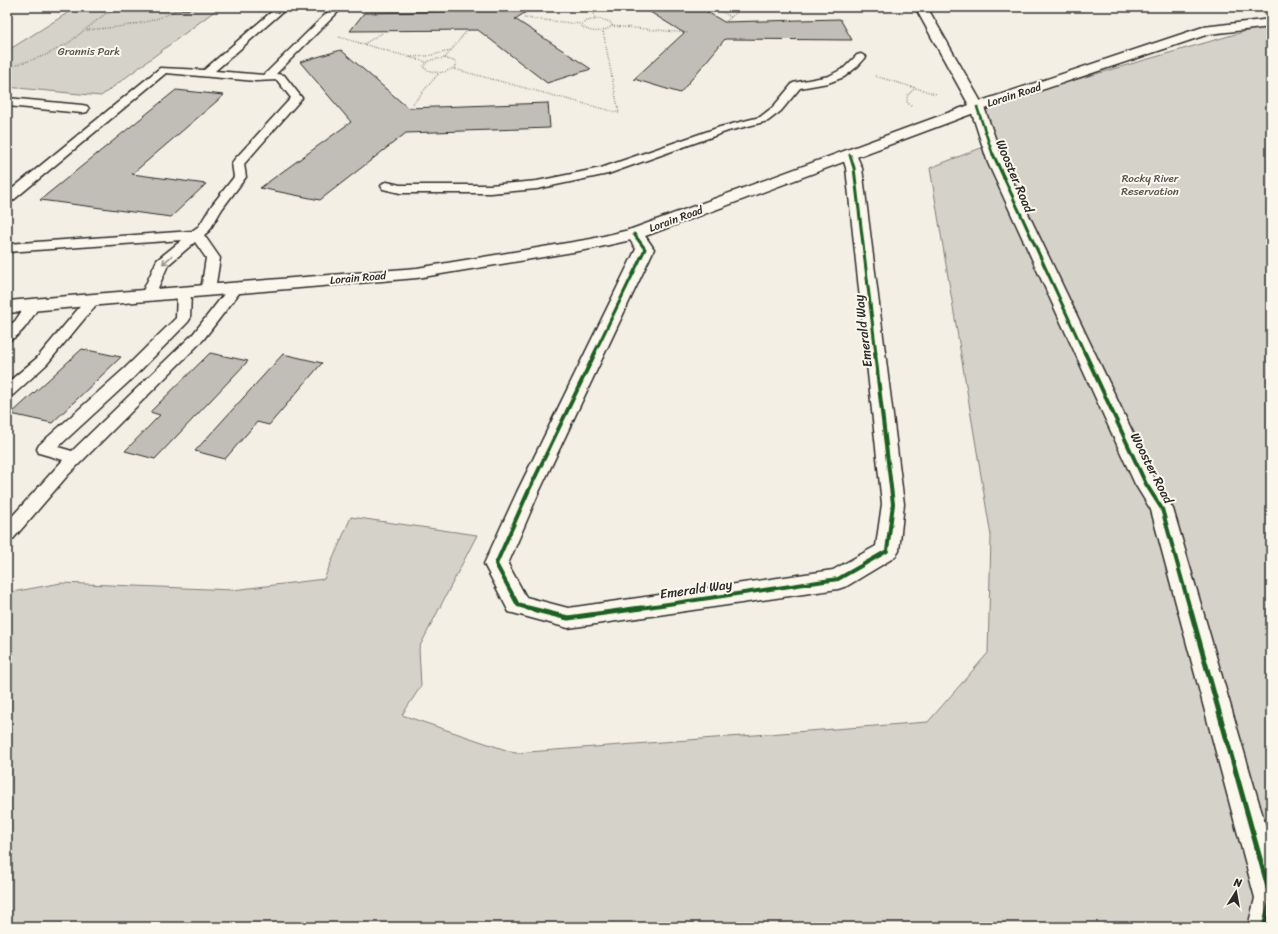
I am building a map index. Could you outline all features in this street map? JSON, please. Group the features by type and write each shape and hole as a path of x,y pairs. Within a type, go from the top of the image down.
{"street":[{"name":"Wooster Road","path":"921,7 977,107 996,163 1146,484 1162,509 1271,898 1264,927"},
{"name":"Lorain Road","path":"7,307 416,273 591,244 634,234 977,107 1208,30 1271,23"},
{"path":"7,102 82,109"},
{"name":"Emerald Way","path":"634,234 645,249 528,492 496,564 518,605 568,618 838,579 887,551 892,504 854,168 850,155"}],"lane":[{"path":"206,74 283,7"},
{"path":"266,78 338,7"},
{"path":"387,186 400,189 490,189 538,185 604,171 724,129 764,119 777,109 796,85 829,80 842,75 861,57"},
{"path":"7,199 164,70 280,78 297,98 238,163 240,177 216,208 204,228 162,263 148,295"},
{"path":"7,248 197,235"},
{"path":"197,235 213,258 208,290"},
{"path":"7,534 62,471 198,337 236,288"},
{"path":"76,458 45,449 129,373 183,319 184,292"},
{"path":"7,391 42,362 93,300"},
{"path":"7,336 20,324 32,305"}],"path":[{"path":"7,68 46,55 67,44 105,14 130,7"},
{"path":"593,7 595,19"},
{"path":"713,7 731,17"},
{"path":"727,21 743,7"},
{"path":"86,30 137,24 169,15 177,10"},
{"path":"524,18 582,24 586,21 595,19 611,22 612,26"},
{"path":"582,24 584,29 587,30 603,31 612,26 689,33"},
{"path":"445,58 468,29"},
{"path":"426,62 424,65 425,69 439,72 454,69 619,113 603,31"},
{"path":"311,33 333,35 426,62 434,59 445,58 456,62 454,69"},
{"path":"364,44 382,33"},
{"path":"408,57 427,56 450,52"},
{"path":"849,69 936,94"},
{"path":"410,107 439,72"},
{"path":"913,108 907,102 907,96 915,88"}],"green space":[{"name":"Grannis Park","path":"77,7 220,7 101,96 7,87 7,51"},
{"name":"Rocky River Reservation","path":"1271,24 1271,927 7,927 7,593 61,583 233,590 324,579 351,517 477,535 419,648 421,686 402,715 515,753 928,722 988,653 991,536 930,168 996,142 980,107"}],"building":[{"path":"171,7 192,7 188,10 168,9"},
{"path":"482,7 534,7 515,19 591,69 547,83 478,30 350,31 364,13 476,11"},
{"path":"642,7 699,7 724,22 840,19 852,40 725,39 680,93 634,79 684,33"},
{"path":"341,50 408,108 548,103 550,128 406,133 320,200 260,188 351,122 300,62"},
{"path":"176,90 224,95 132,174 206,184 171,217 40,200"},
{"path":"82,349 121,357 52,423 11,414"},
{"path":"210,353 248,361 155,459 125,451 160,415 150,412"},
{"path":"283,354 322,363 269,425 257,422 225,459 195,451"}],"cycle path":[{"path":"977,107 996,163 1146,484 1162,509 1271,898 1264,927"},
{"path":"634,234 645,249 528,492 496,564 518,605 568,618 838,579 887,551 893,504 854,168 850,155"}]}
